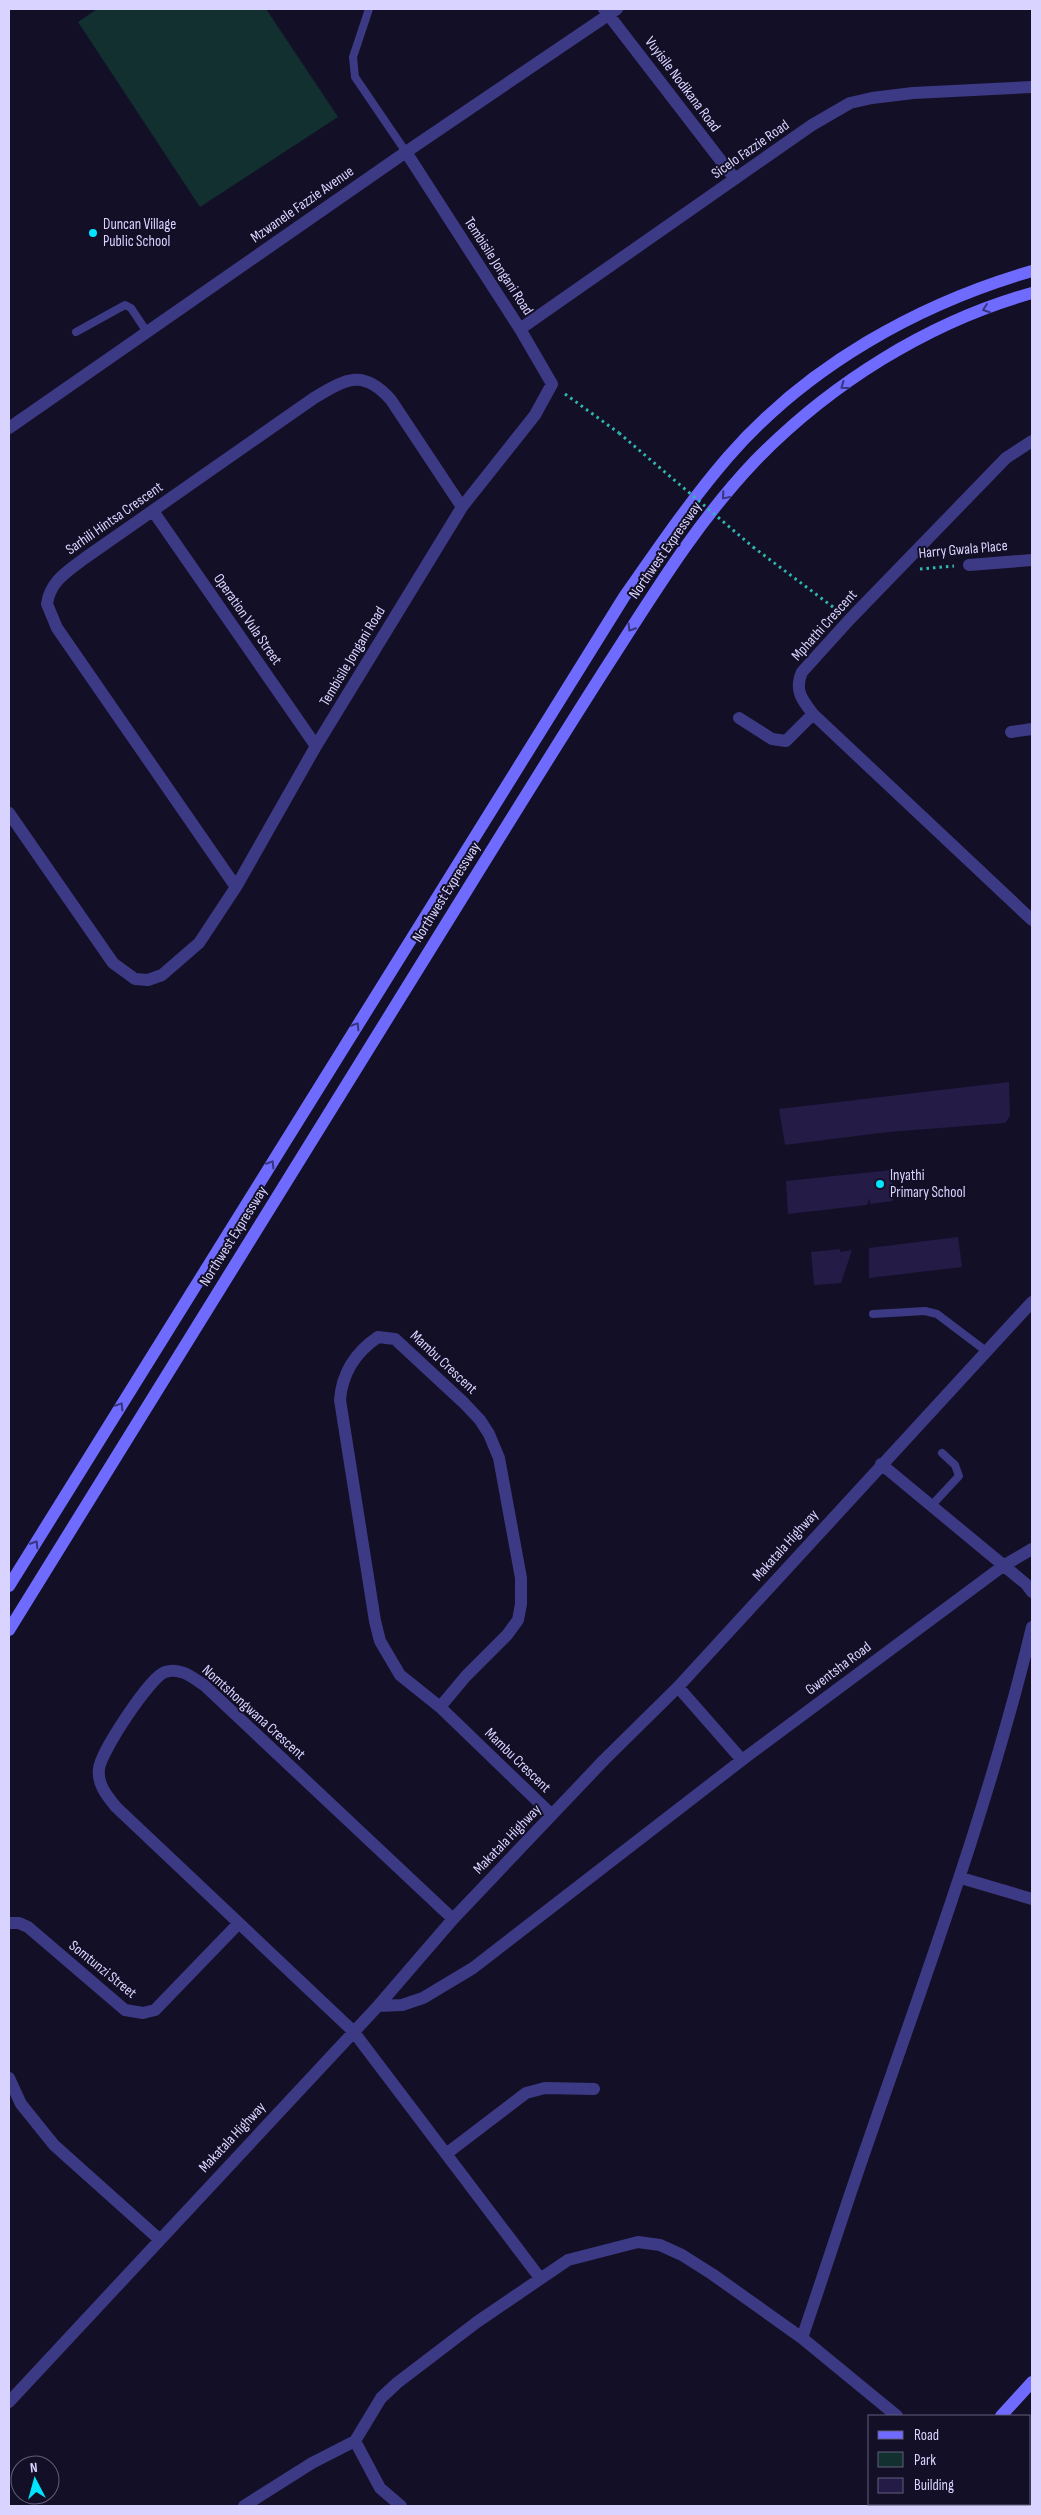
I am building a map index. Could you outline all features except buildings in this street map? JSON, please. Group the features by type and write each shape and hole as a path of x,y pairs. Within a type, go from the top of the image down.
{"main road":[{"name":"Northwest Expressway","path":"9,1586 624,597 676,523 729,456 782,403 847,355 908,319 994,282 1032,271"},
{"name":"Northwest Expressway","path":"9,1630 532,784 662,580 703,521 756,461 806,413 877,362 952,322 1032,293"},
{"path":"1002,2415 1032,2382"}],"street":[{"name":"Mzwanele Fazzie Avenue","path":"9,428 610,10"},
{"name":"Vuyisile Nodikana Road","path":"610,10 735,179"},
{"name":"Sicelo Fazzie Road","path":"520,329 812,125 850,103 913,93 1032,87"},
{"name":"Tembisile Jongani Road","path":"9,813 113,963 135,979 148,980 162,975 178,963 198,943 236,887 316,746 462,507 536,415 552,384 520,329 406,152"},
{"name":"Sarhili Hintsa Crescent","path":"236,887 57,628 48,612 48,596 60,577 314,398 337,385 364,380 374,383 391,400 462,507"},
{"name":"Mphathi Crescent","path":"1032,441 1006,458 850,619 802,672 798,690 801,699 813,714 1032,920"},
{"name":"Operation Vula Street","path":"153,511 316,746"},
{"name":"Harry Gwala Place","path":"970,565 1032,560"},
{"path":"738,718 772,739 786,741 813,714"},
{"path":"1011,732 1032,729"},
{"name":"Makatala Highway","path":"9,2402 378,2006 453,1919 552,1815 678,1688 881,1464 1032,1302"},
{"name":"Mambu Crescent","path":"440,1707 466,1676 507,1635 518,1620 521,1604 521,1578 499,1458 489,1434 480,1420 464,1403 395,1338 378,1337 347,1369 341,1388 340,1400 375,1621 380,1641 400,1675 440,1707 552,1815"},
{"path":"881,1464 1026,1584 1032,1592"},
{"name":"Gwentsha Road","path":"378,2006 402,2005 423,1998 472,1968 742,1760 1003,1566 1032,1548"},
{"path":"802,2338 865,2150 961,1878 1012,1712 1032,1627"},
{"name":"Nomtshongwana Crescent","path":"453,1919 204,1685 188,1674 178,1671 167,1671 150,1683 104,1754 98,1770 100,1781 104,1792 116,1807 353,2031 540,2278"},
{"path":"678,1688 742,1760"},
{"path":"961,1878 1032,1900"},
{"name":"Somtunzi Street","path":"9,1923 19,1923 28,1927 125,2010 143,2014 156,2010 239,1924"},
{"path":"9,2078 21,2104 54,2145 159,2240"},
{"path":"446,2154 526,2093 545,2088 594,2089"},
{"path":"244,2506 312,2463 355,2441 381,2398 397,2383 540,2278 568,2260 638,2242 660,2244 689,2260 802,2338 896,2415"},
{"path":"355,2441 380,2488 401,2506"}],"lane":[{"path":"369,9 353,57 355,77 406,152"},
{"path":"76,332 125,305 132,308 148,332"},
{"path":"874,1314 925,1311 937,1314 986,1351"},
{"path":"931,1506 959,1476 955,1465 942,1453"}],"path":[{"path":"552,384 619,433 753,547 850,619"},
{"name":"Harry Gwala Place","path":"896,571 970,565"}],"green space":[{"path":"97,9 266,9 338,117 200,207 78,22"}],"place":[{"name":"Duncan Village Public School","path":"93,233"},
{"name":"Inyathi Primary School","path":"880,1184"}]}
